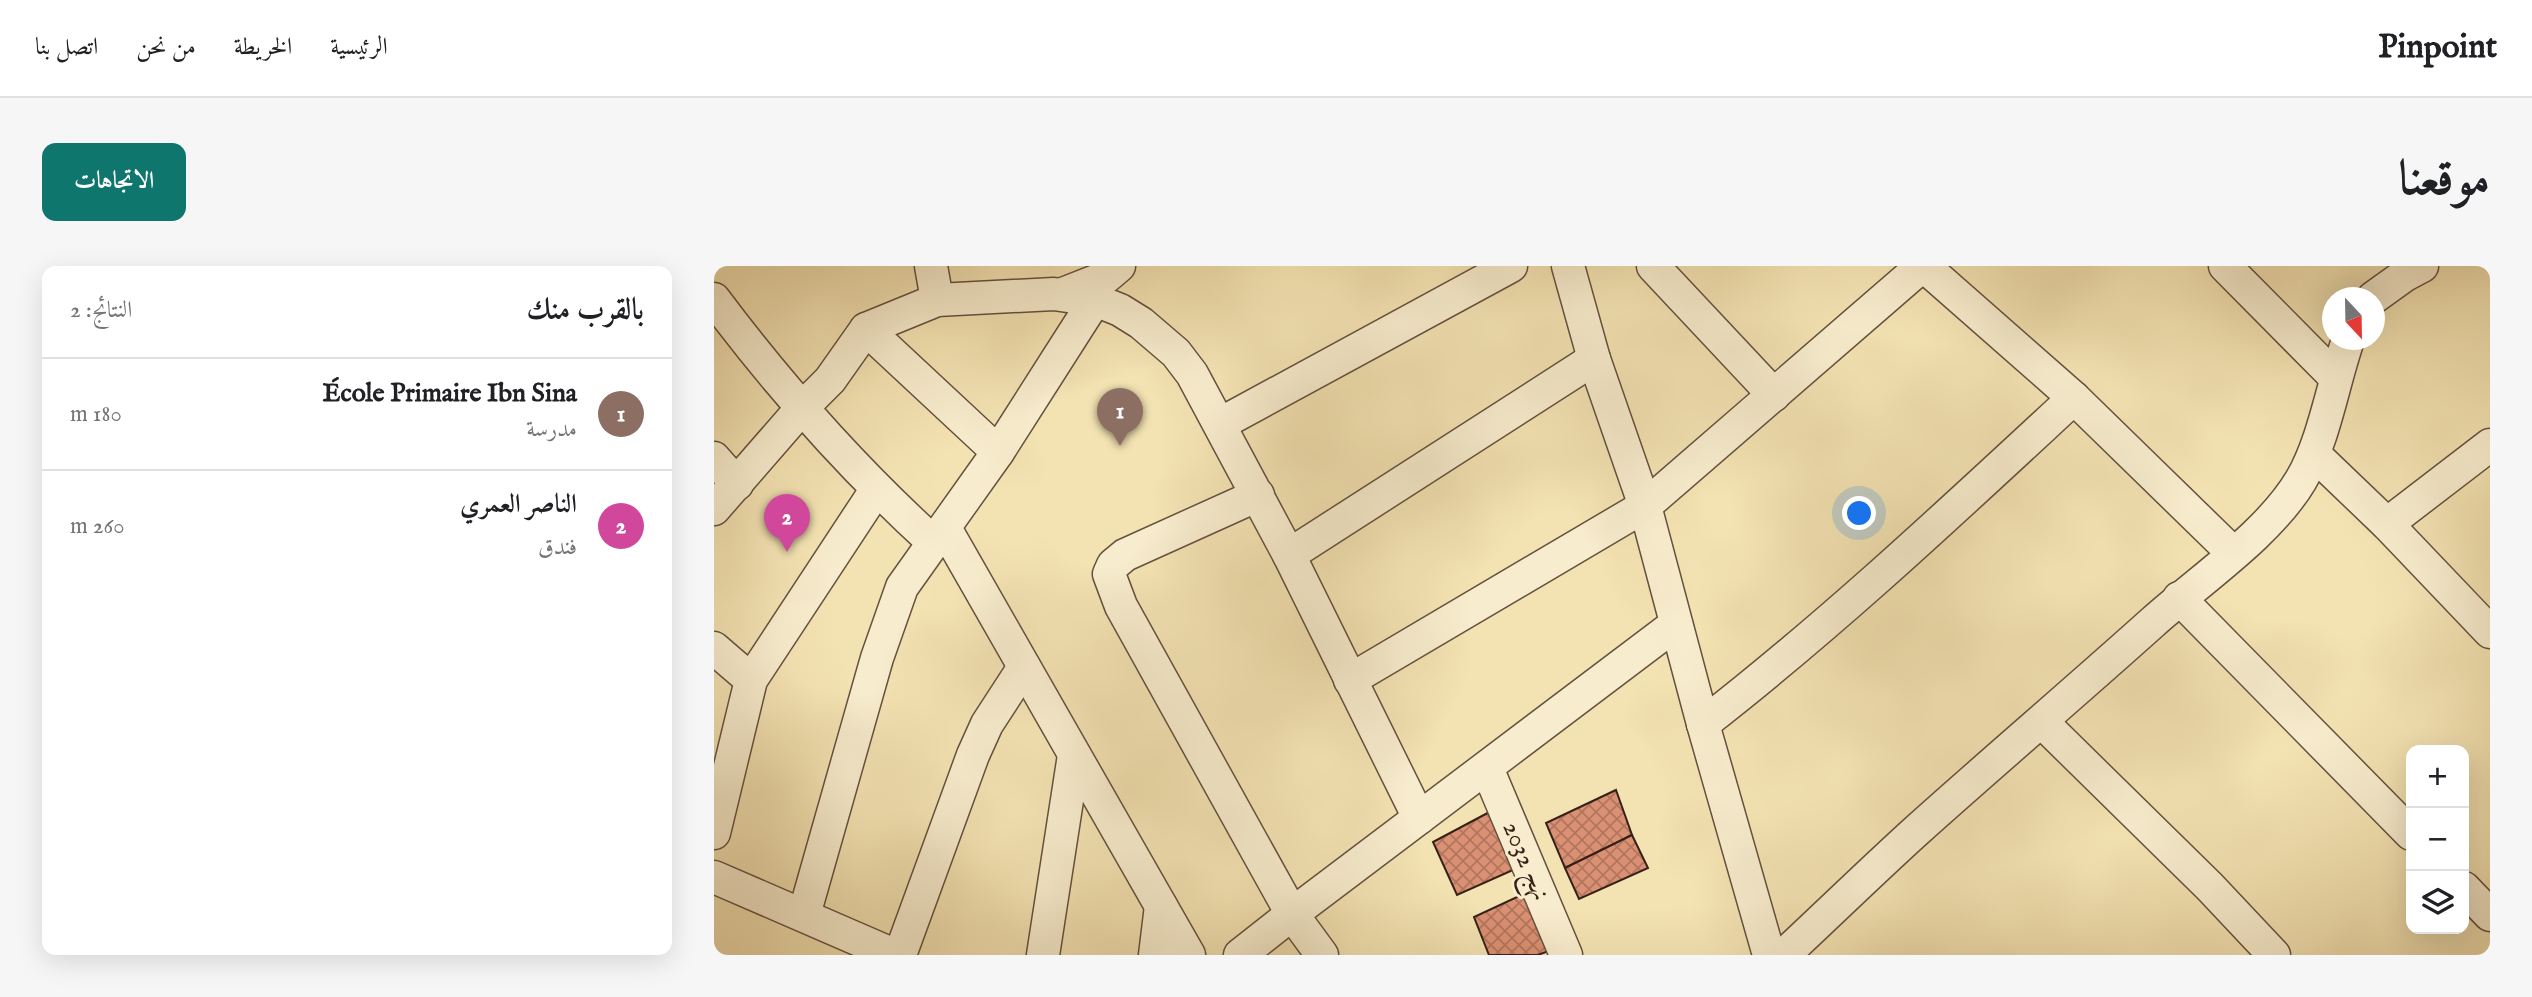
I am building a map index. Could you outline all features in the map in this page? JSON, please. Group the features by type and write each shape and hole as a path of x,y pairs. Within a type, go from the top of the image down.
{"street":[{"path":"931,266 937,300"},
{"path":"1061,295 1106,277 1119,266"},
{"path":"1220,424 1511,266"},
{"path":"1653,266 1774,395"},
{"path":"1350,680 1645,506 1812,359 1923,266 2074,398 2233,553"},
{"path":"2225,266 2335,377"},
{"path":"2385,290 2422,266"},
{"path":"1574,269 1594,359 1645,506 1703,724 1769,955"},
{"path":"714,509 801,409 830,380 866,329 937,300 1008,295 1061,295 1095,300 1120,310 1141,323 1176,353 1192,374 1289,555 1419,818"},
{"path":"714,299 801,409 876,490 939,535 1024,667 1189,955"},
{"path":"804,915 877,658 902,587 998,452 1095,300"},
{"path":"866,329 998,452"},
{"path":"1784,955 1914,833 2233,553 2280,508 2315,454 2344,350"},
{"path":"1289,555 1594,359"},
{"path":"1703,724 1754,685 1887,571 2074,398"},
{"path":"2386,524 2490,445"},
{"path":"2315,454 2485,619"},
{"path":"714,458 737,484"},
{"path":"714,833 725,742 751,680 876,490"},
{"path":"1258,495 1125,555 1113,565 1109,574 1121,606 1292,914 1322,955"},
{"path":"2179,598 2406,829"},
{"path":"1240,955 1676,624"},
{"path":"714,648 751,680"},
{"path":"900,955 986,724 1024,667"},
{"path":"2042,722 2210,887 2274,955"},
{"path":"1043,955 1074,755"},
{"name":"نهج 2032","path":"1486,768 1566,955"},
{"path":"714,877 894,955"},
{"path":"2469,893 2490,915"},
{"path":"1156,955 1161,906"}],"building":[{"path":"1616,790 1632,835 1565,868 1546,823"},
{"path":"1497,808 1522,866 1457,895 1433,842"},
{"path":"1632,835 1648,868 1579,899 1565,868"},
{"path":"1528,892 1554,949 1538,955 1489,955 1474,917"}],"place":[{"name":"École Primaire Ibn Sina","path":"1120,446"},
{"name":"الناصر العمري","path":"787,552"}]}
